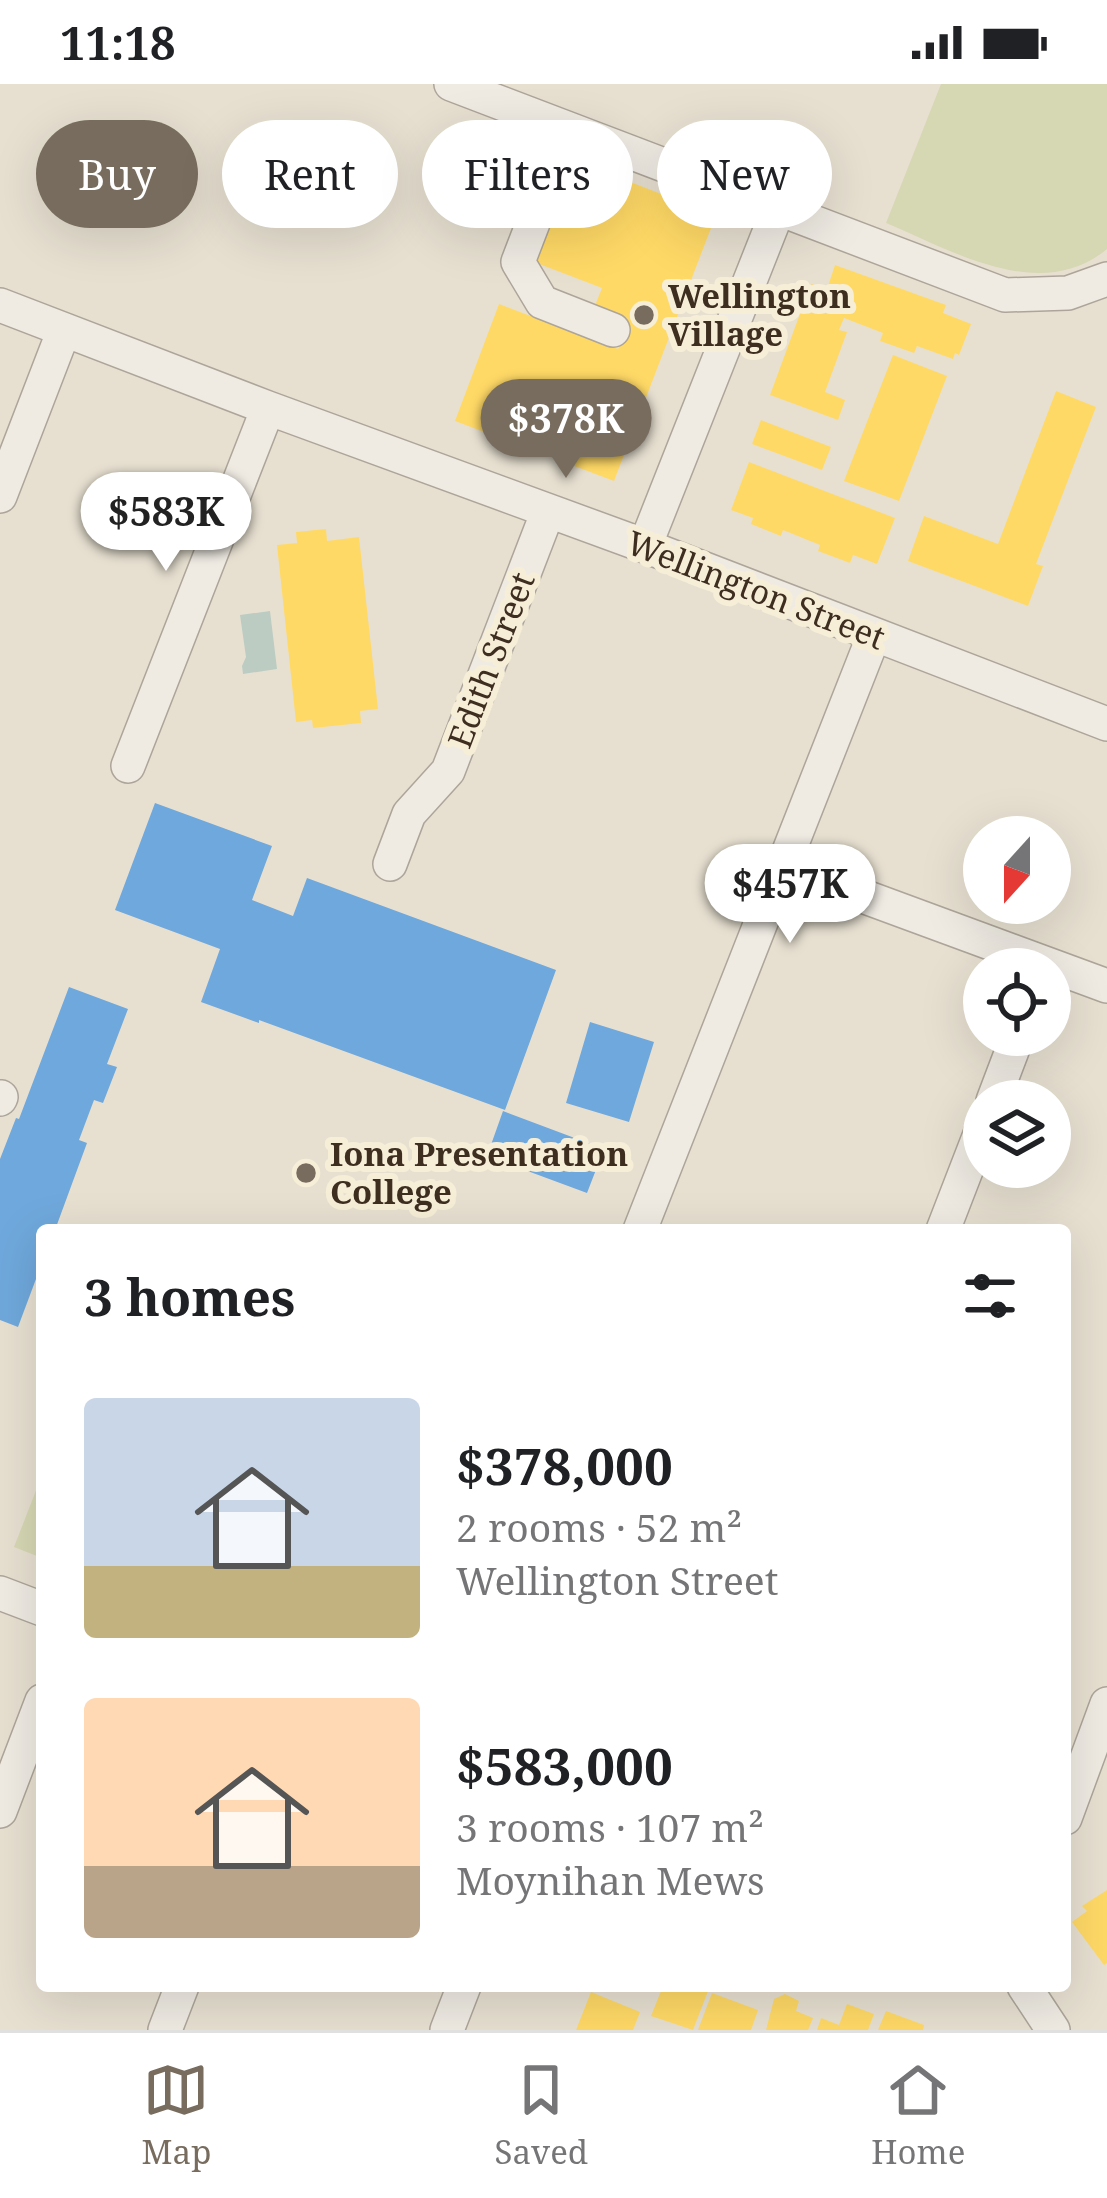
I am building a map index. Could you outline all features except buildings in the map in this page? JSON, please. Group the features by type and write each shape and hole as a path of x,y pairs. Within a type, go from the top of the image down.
{"street":[{"path":"451,84 545,120"},
{"path":"531,228 518,262 542,302 613,330"},
{"path":"645,546 771,228"},
{"path":"828,228 1005,295 1067,293 1107,279"},
{"name":"Wellington Street","path":"0,305 1107,724"},
{"path":"0,496 64,330"},
{"path":"128,766 268,408"},
{"name":"Edith Street","path":"390,865 409,814 448,771 548,511"},
{"path":"642,1224 874,635"},
{"path":"784,867 998,948"},
{"path":"1071,974 1107,986"},
{"path":"945,1224 963,1178"},
{"path":"0,1593 36,1607"},
{"path":"1071,1784 1078,1746 1107,1704"},
{"path":"0,1811 36,1717"},
{"path":"168,2029 180,1992"},
{"path":"447,2030 462,1992"},
{"path":"1028,1992 1053,2030"}],"green space":[{"path":"941,84 1107,84 1107,249 1081,265 1026,272 968,258 886,223"},
{"path":"36,1490 36,1556 14,1547"}],"shaded area":[{"path":"270,611 277,669 243,674 246,657 240,615"}],"place":[{"name":"Wellington Village","path":"644,315"},
{"name":"Iona Presentation College","path":"306,1173"}]}
